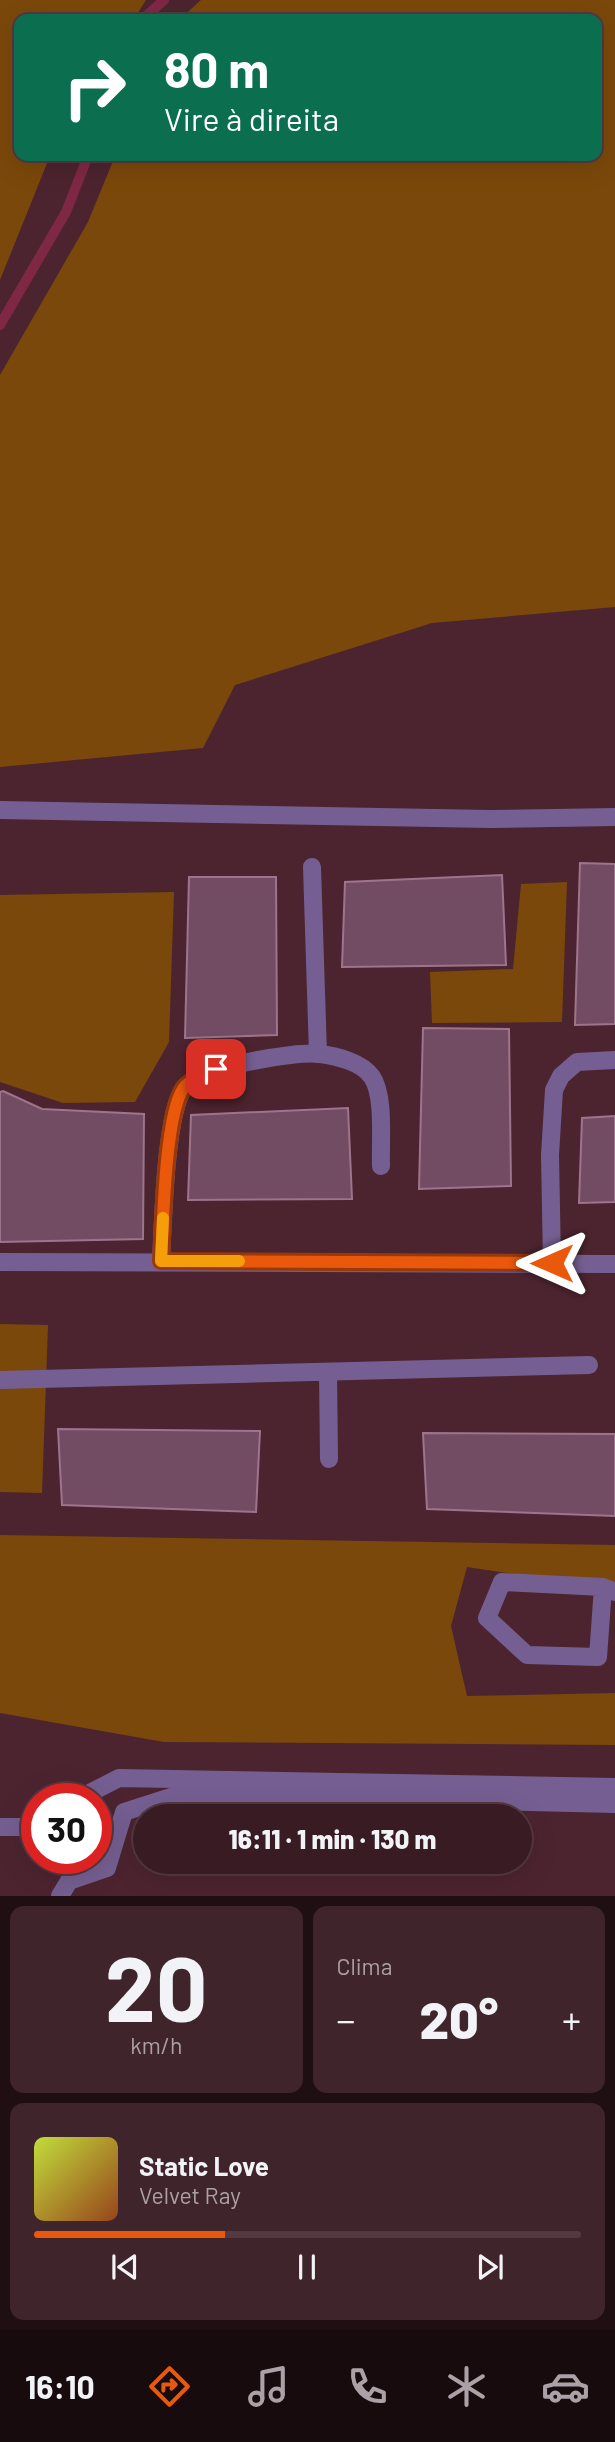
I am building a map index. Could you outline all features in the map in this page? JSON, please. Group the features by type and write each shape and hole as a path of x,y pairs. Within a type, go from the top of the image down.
{"street":[{"path":"0,810 490,819 615,817"},
{"path":"312,867 318,1054"},
{"path":"161,1261 165,1182 177,1102 184,1087 202,1074 229,1064 318,1054 355,1063 372,1077 379,1098 381,1166"},
{"path":"552,1263 550,1155 554,1090 561,1076 577,1062 615,1060"},
{"path":"0,1262 615,1264"},
{"path":"0,1380 589,1365"},
{"path":"328,1372 329,1459"},
{"path":"502,1582 609,1589 598,1657 527,1655 487,1618 502,1582"},
{"path":"109,1783 119,1778 615,1787"},
{"path":"60,1896 69,1881 107,1868 124,1812 180,1794 615,1804"},
{"path":"0,1827 21,1827"}],"shaded area":[{"path":"0,0 146,0 137,14 14,14 14,161 48,161 0,280"},
{"path":"201,0 615,0 615,607 432,623 235,685 203,748 0,767 0,375 88,222 113,161 602,161 602,14 186,14"},
{"path":"567,882 562,1022 432,1023 430,972 513,969 521,884"},
{"path":"174,892 169,1042 135,1102 63,1103 0,1082 0,895"},
{"path":"0,1324 48,1325 42,1493 0,1492"},
{"path":"0,1535 615,1545 615,1589 467,1567 451,1626 467,1696 615,1693 615,1745 164,1742 0,1713"}],"building":[{"path":"580,863 615,864 615,1024 575,1025"},
{"path":"502,875 506,965 342,967 345,882"},
{"path":"189,877 276,877 277,1035 185,1038"},
{"path":"423,1028 509,1029 511,1186 419,1189"},
{"path":"0,1092 42,1109 144,1114 143,1239 0,1242"},
{"path":"348,1108 352,1199 188,1200 191,1115"},
{"path":"615,1116 615,1202 579,1203 582,1118"},
{"path":"58,1429 260,1431 256,1512 62,1505"},
{"path":"423,1433 615,1434 615,1516 427,1509"}],"waterway":[{"path":"149,14 164,0"},
{"path":"0,325 66,212 86,161"}],"slow traffic":[{"path":"163,1218 161,1261 239,1261"}],"route":[{"path":"216,1069 202,1074 184,1087 177,1102 165,1182 161,1261 552,1263"}]}
